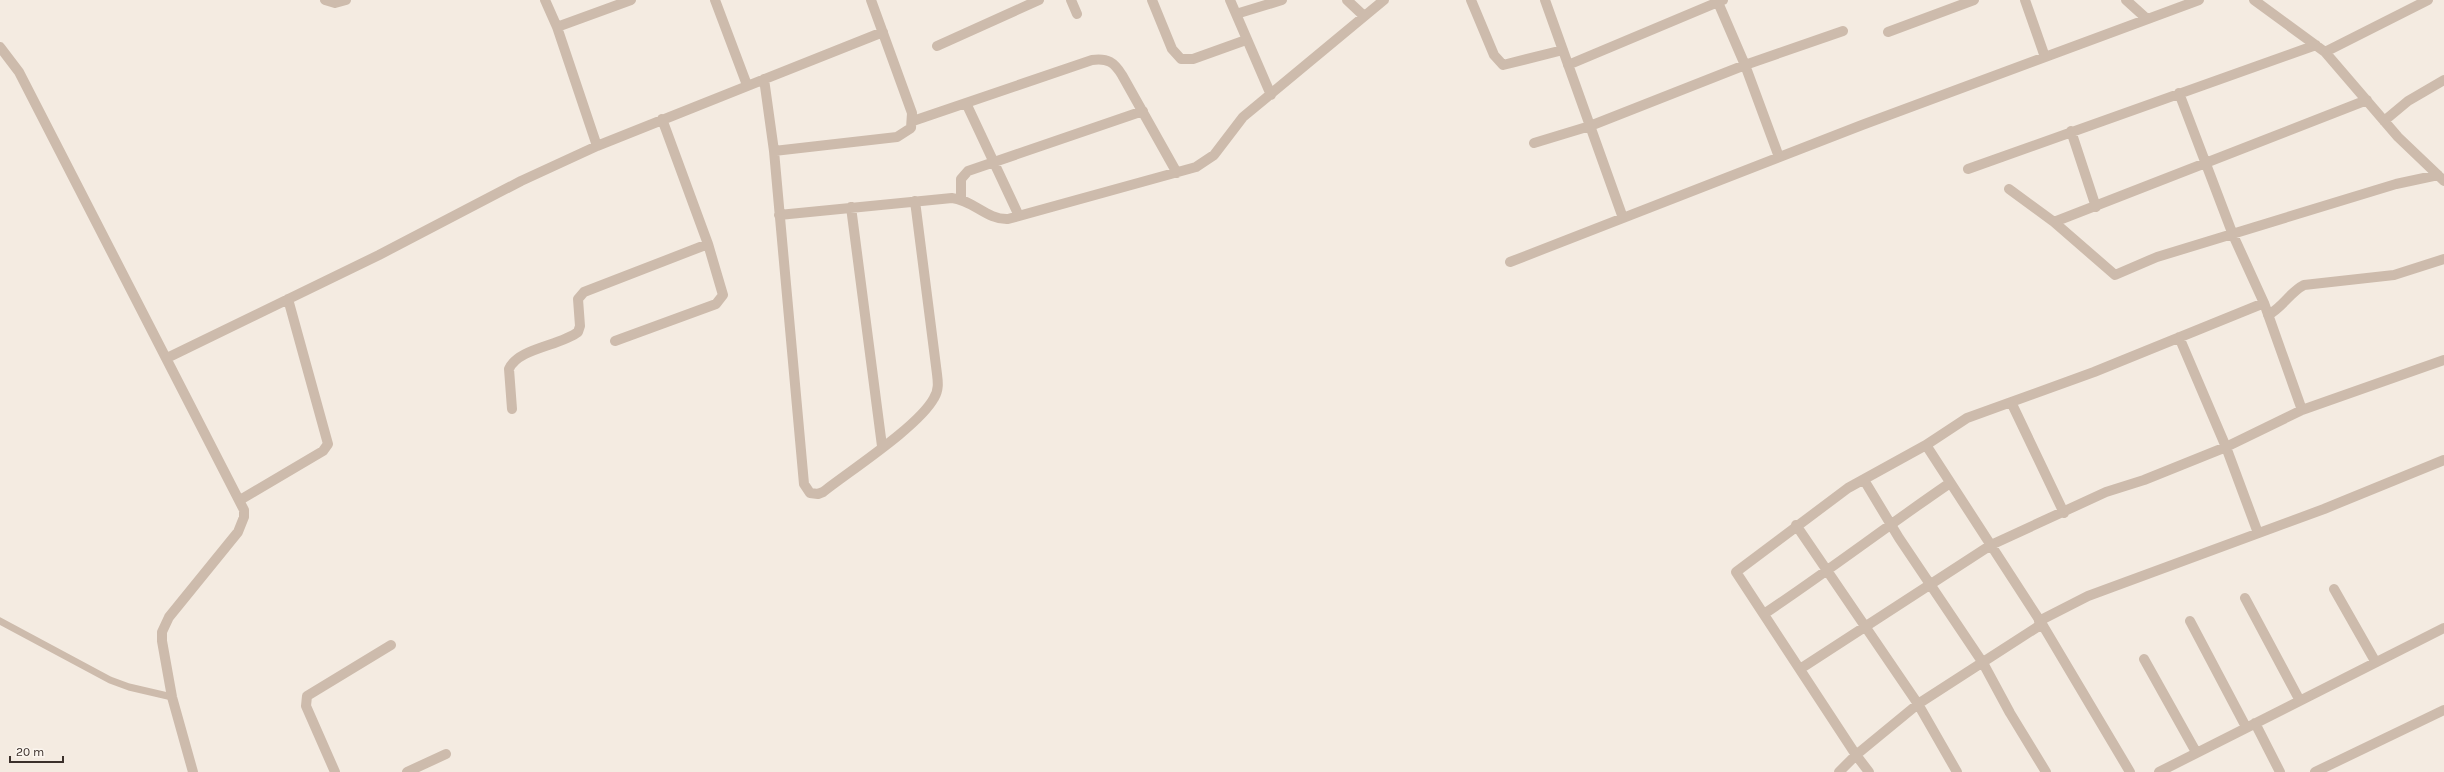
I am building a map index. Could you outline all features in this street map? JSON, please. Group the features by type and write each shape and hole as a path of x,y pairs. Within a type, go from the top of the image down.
{"street":[{"path":"325,0 335,3 346,0"},
{"path":"545,0 557,27 597,146"},
{"path":"557,27 631,0"},
{"path":"714,0 747,85"},
{"path":"871,0 913,121"},
{"path":"937,46 1039,0"},
{"path":"1072,0 1077,14"},
{"path":"1152,0 1172,49 1181,59 1193,59 1246,40"},
{"path":"1230,0 1246,40 1272,95"},
{"path":"1236,14 1282,0"},
{"path":"1348,0 1364,16"},
{"path":"779,215 915,201 961,199 1000,220 1177,173 1206,162 1214,155 1243,117 1272,95 1384,0"},
{"path":"1471,0 1494,55 1503,65 1563,50"},
{"path":"1546,0 1623,218"},
{"path":"1568,65 1719,0 1779,157"},
{"path":"1888,32 1974,0"},
{"path":"2025,0 2045,57"},
{"path":"2126,0 2146,19"},
{"path":"1510,262 1779,157 2199,0"},
{"path":"2325,52 2428,0"},
{"path":"2260,1 2325,52 2384,121 2441,178"},
{"path":"1534,143 1590,126 1745,65 1843,31"},
{"path":"167,358 288,299 521,181 597,146 883,32"},
{"path":"1968,169 2071,131 2316,45"},
{"path":"0,48 19,72 240,500 244,517 238,532 164,624 162,641 172,697 193,772"},
{"path":"774,151 897,137 908,131 913,121 1092,60 1103,58 1110,61 1117,67 1177,173"},
{"path":"764,79 774,151 806,488 814,494 823,492 915,421 929,407 935,397 938,387 915,201"},
{"path":"2384,121 2408,101 2444,80"},
{"path":"2179,93 2233,235 2264,303 2302,410"},
{"path":"2054,222 2206,164 2366,100"},
{"path":"966,103 992,162 1019,216"},
{"path":"961,199 961,179 965,173 992,162 1143,112"},
{"path":"615,341 716,304 721,300 723,289 662,119"},
{"path":"2071,131 2096,206"},
{"path":"2009,189 2054,222 2115,274 2157,257 2396,184 2441,178"},
{"path":"851,207 882,446"},
{"path":"512,409 509,369 511,364 522,356 578,332 580,326 578,299 584,292 708,244"},
{"path":"2268,315 2282,307 2299,288 2304,285 2394,275 2444,259"},
{"path":"240,500 323,451 328,444 288,299"},
{"path":"1869,772 1856,755 1736,572 1796,525 1848,488 1926,446 1967,418 2264,303"},
{"path":"2179,337 2226,446 2258,533"},
{"path":"1800,669 1991,545 2064,513 2106,492 2144,480 2226,446 2302,410 2444,360"},
{"path":"2011,402 2064,513"},
{"path":"1926,446 2041,622 2130,772"},
{"path":"1839,772 1856,755 1918,704 2041,622 2088,596 2324,509 2444,460"},
{"path":"1864,480 1891,524 1983,662 2010,713 2046,772"},
{"path":"1764,614 1828,571 1891,524 1950,483"},
{"path":"1796,525 1918,704 1957,772"},
{"path":"2334,589 2375,661"},
{"path":"2245,598 2299,699"},
{"path":"2190,621 2250,725 2280,772"},
{"path":"2159,772 2299,699 2444,628"},
{"path":"335,772 306,706 307,696 390,645"},
{"path":"2144,659 2196,752"},
{"path":"2315,772 2444,710"},
{"path":"407,772 446,754"}],"lane":[{"path":"0,621 110,680 129,687 172,697"}]}
